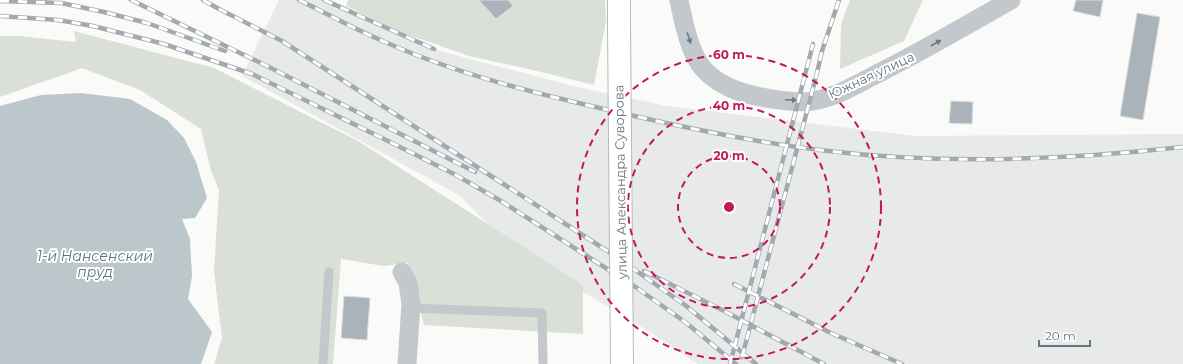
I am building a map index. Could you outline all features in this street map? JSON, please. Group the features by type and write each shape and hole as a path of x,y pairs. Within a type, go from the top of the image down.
{"main road":[{"name":"улица Александра Суворова","path":"619,0 622,364"}],"street":[{"name":"Южная улица","path":"679,0 687,34 696,59 709,75 728,87 748,95 785,100 812,101 838,94 929,47 1011,0"},
{"path":"402,272 408,283 411,308 407,364"}],"lane":[{"path":"323,364 329,272"},
{"path":"411,308 542,312 543,364"}],"shaded area":[{"path":"279,0 332,0 440,51 577,87 667,106 916,136 1183,134 1183,364 698,364 653,334 513,250 459,195 242,76"},
{"path":"348,0 605,0 606,21 594,85 469,56 398,31 346,6"},
{"path":"850,0 923,0 904,41 840,69 841,24"},
{"path":"74,31 214,68 358,141 583,285 583,334 424,325 408,263 384,266 341,259 333,364 214,364 222,338 214,271 219,190 211,171 201,129 140,90 82,68 0,97 0,36 19,36 76,42"}],"water":[{"name":"1-й Нансенский пруд","path":"81,93 130,99 167,120 184,138 196,162 207,198 195,218 182,219 190,239 192,276 188,299 212,332 201,364 0,364 0,106 41,95"}],"building":[{"path":"479,0 508,0 513,6 496,19"},
{"path":"1076,0 1103,0 1100,17 1073,11"},
{"path":"1137,13 1160,17 1143,120 1120,116"},
{"path":"951,101 973,102 972,124 949,123"},
{"path":"344,296 370,298 367,340 341,338"}],"railway":[{"path":"131,0 269,67 475,172"},
{"path":"203,0 282,41 615,256 685,305 756,364"},
{"path":"299,0 374,37 413,54 499,83 617,112 775,144 872,155 961,159 1050,158 1183,147"},
{"path":"324,0 434,49"},
{"path":"742,357 822,51 839,0"},
{"path":"0,1 61,3 104,12 147,23 225,51"},
{"path":"0,16 58,20 93,26 164,44 252,74 454,174 501,201 637,288 685,322 736,364"},
{"path":"730,364 813,44"},
{"path":"644,271 726,312 824,364"},
{"path":"734,284 831,333 902,364"}]}
